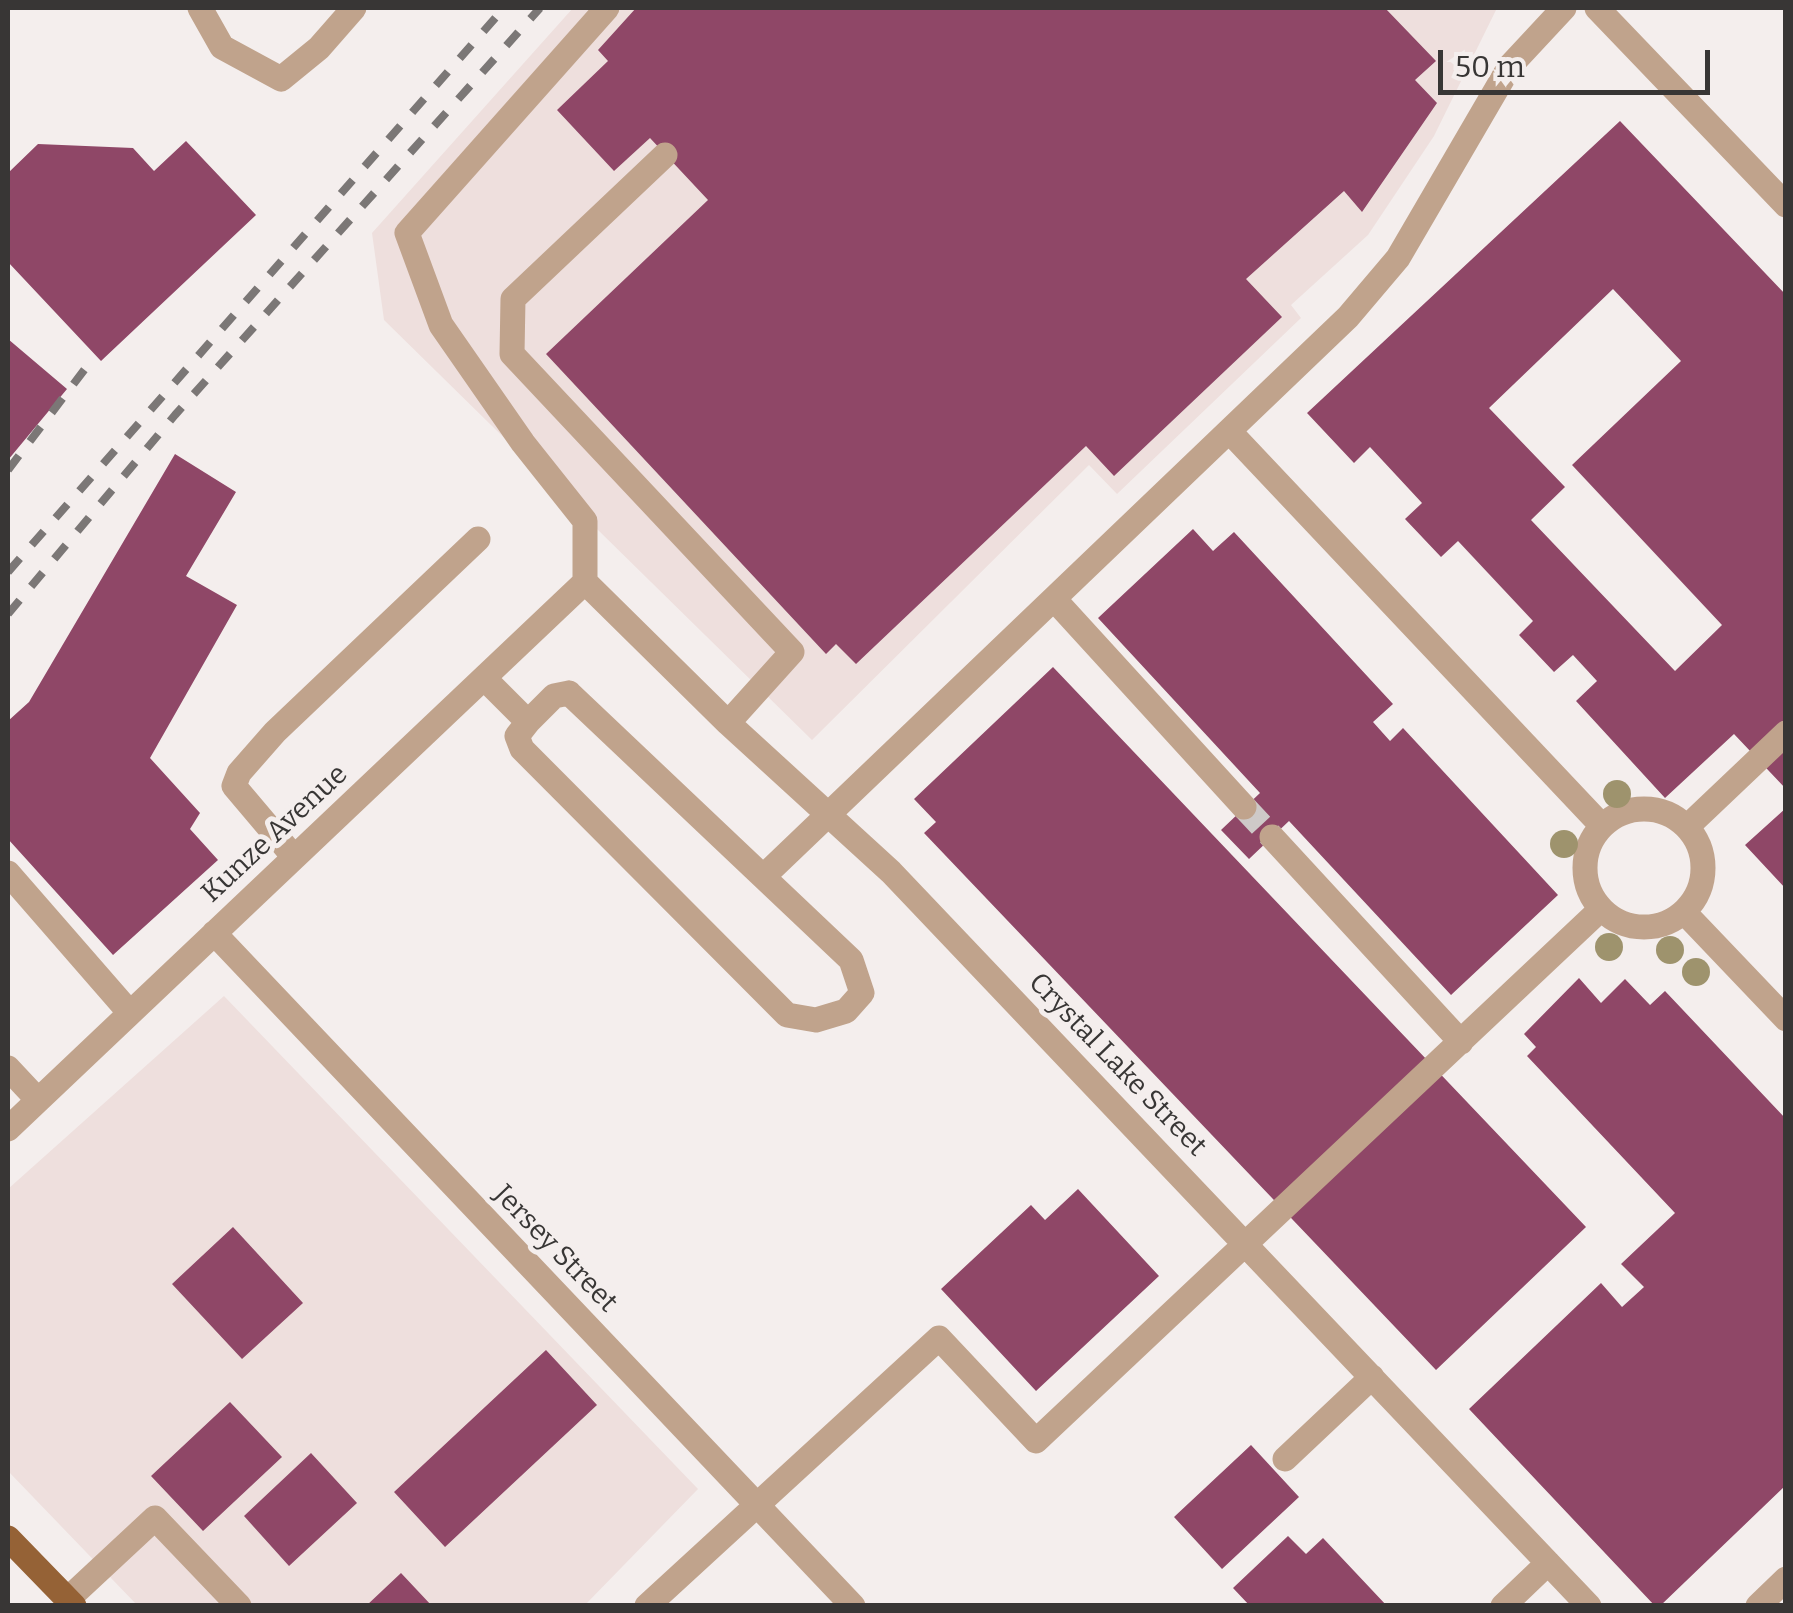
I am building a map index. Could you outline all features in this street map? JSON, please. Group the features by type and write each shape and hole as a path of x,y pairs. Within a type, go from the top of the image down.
{"main road":[{"path":"8,1538 71,1602"}],"street":[{"path":"200,8 222,48 281,79 319,48 355,8"},
{"path":"585,582 585,521 523,443 440,325 407,234 607,8"},
{"path":"764,876 1348,317 1398,258 1510,66 1564,8"},
{"path":"1597,8 1786,205"},
{"path":"665,155 513,299 512,354 792,652 728,723"},
{"path":"1229,431 1602,826"},
{"path":"294,858 234,786 239,773 276,732 478,539"},
{"name":"Crystal Lake Street","path":"585,582 728,723 830,813 1588,1606"},
{"name":"Kunze Avenue","path":"8,1129 585,582"},
{"path":"1054,599 1244,807"},
{"path":"484,678 528,722"},
{"path":"569,692 852,960 862,993 846,1012 816,1020 786,1015 522,749 517,736 528,722 554,696 569,692"},
{"path":"1687,828 1786,733"},
{"path":"1645,809 1668,814 1687,828 1699,848 1703,870 1698,893 1684,912 1665,924 1642,928 1620,922 1601,909 1588,890 1585,867 1589,844 1602,826 1622,813 1645,809"},
{"path":"1272,837 1462,1042"},
{"path":"8,873 130,1013"},
{"path":"647,1606 939,1338 1036,1441 1601,909"},
{"path":"1684,912 1786,1019"},
{"name":"Jersey Street","path":"214,933 853,1606"},
{"path":"8,1068 38,1100"},
{"path":"1286,1459 1372,1376"},
{"path":"71,1602 155,1518 239,1606"},
{"path":"1502,1606 1548,1563"},
{"path":"1758,1606 1786,1579"}],"shaded area":[{"path":"573,8 1497,8 1434,136 1368,235 1291,305 1301,318 1117,494 1089,465 812,740 384,320 372,233"},
{"path":"224,996 698,1489 585,1605 137,1605 8,1471 8,1189"}],"building":[{"path":"636,8 1385,8 1436,61 1415,80 1437,103 1362,212 1344,191 1246,279 1282,317 1114,476 1086,446 856,664 836,644 826,654 546,354 708,200 650,138 614,171 557,110 608,61 598,50"},
{"path":"1620,121 1786,295 1786,789 1734,734 1665,798 1576,701 1597,681 1573,655 1554,672 1519,635 1533,621 1458,541 1441,557 1405,519 1422,503 1370,447 1354,463 1307,413","holes":["1613,289 1681,361 1572,465 1722,625 1675,671 1531,520 1565,487 1489,408"]},
{"path":"186,141 256,215 101,361 8,262 8,173 38,144 133,148 154,171"},
{"path":"8,339 67,389 8,460"},
{"path":"175,454 236,492 186,576 237,605 150,758 200,813 190,829 218,860 113,955 8,839 8,721 29,702"},
{"path":"1193,529 1213,551 1234,532 1393,704 1373,722 1390,741 1403,728 1558,895 1451,995 1289,821 1249,859 1221,830 1260,793 1098,618"},
{"path":"1053,667 1586,1227 1436,1370 924,833 936,822 914,799"},
{"path":"1786,808 1786,889 1745,845"},
{"path":"1579,978 1601,1003 1625,979 1650,1005 1665,991 1786,1119 1786,1485 1660,1606 1655,1606 1469,1409 1601,1283 1622,1307 1644,1287 1621,1264 1675,1213 1527,1056 1536,1047 1524,1034"},
{"path":"1078,1189 1159,1276 1036,1391 941,1289 1031,1205 1045,1220"},
{"path":"233,1227 303,1303 242,1359 172,1284"},
{"path":"546,1350 597,1405 445,1547 394,1492"},
{"path":"230,1402 282,1457 203,1531 151,1476"},
{"path":"1251,1445 1299,1497 1222,1569 1174,1517"},
{"path":"311,1453 357,1503 289,1566 244,1516"},
{"path":"1288,1536 1306,1554 1323,1538 1387,1606 1250,1606 1233,1588"},
{"path":"401,1573 432,1606 366,1606"}],"tunnel":[{"path":"1244,807 1272,837"}],"railway":[{"path":"8,572 504,8"},
{"path":"8,614 175,415 540,8"},
{"path":"8,470 88,365"}]}
